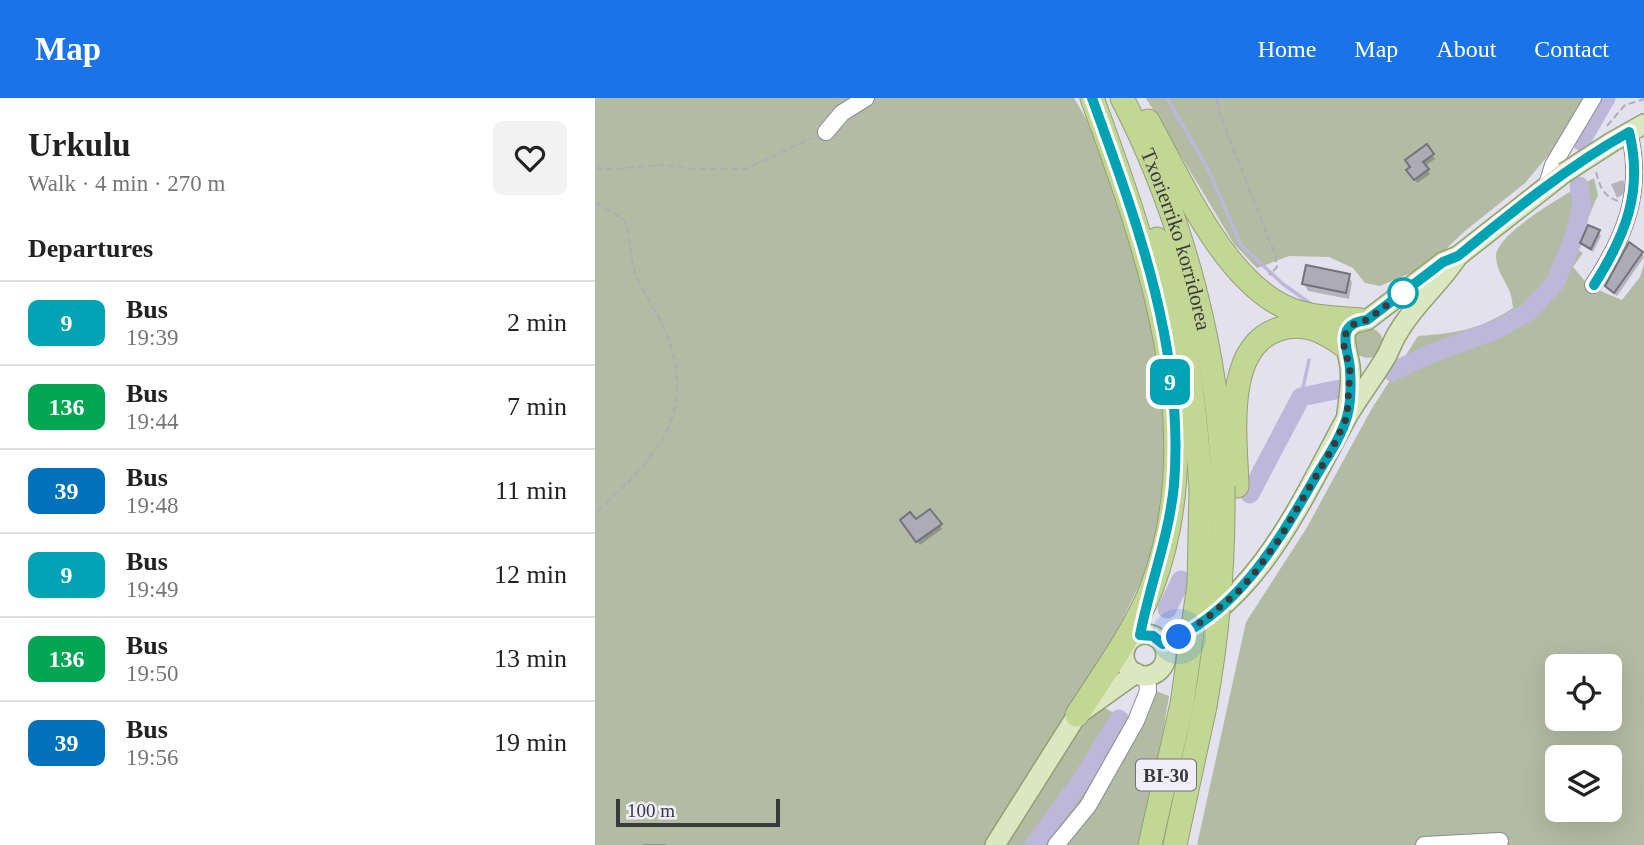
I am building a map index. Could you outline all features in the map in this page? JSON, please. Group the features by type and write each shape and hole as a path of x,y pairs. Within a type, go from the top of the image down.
{"highway":[{"name":"Txorierriko korridorea","path":"1094,98 1133,173 1167,271 1220,487"},
{"path":"1094,98 1147,257 1165,341 1171,389 1175,447 1171,508 1140,635"},
{"name":"Txorierriko korridorea","path":"1122,98 1162,189 1194,291 1212,382 1220,487 1199,583 1182,704 1150,845"},
{"path":"1134,98 1219,247 1257,289 1289,309 1305,314 1364,320"},
{"path":"1220,487 1242,368 1250,350 1261,338 1274,331 1298,326 1322,331 1346,351"},
{"name":"BI-30","path":"1175,845 1213,666 1223,637 1231,579 1220,487"},
{"path":"1077,715 1148,597"}],"main road":[{"path":"1347,417 1350,393 1344,339 1350,328 1443,262 1458,256 1547,185 1622,132"},
{"path":"1163,644 1179,637 1207,618 1240,590 1257,570 1295,513 1347,417 1413,309 1458,256"},
{"path":"1346,351 1359,365 1366,366 1380,363 1388,352 1389,333 1374,320 1364,320"},
{"path":"1092,692 1139,672 1154,674 1164,664 1166,657 1163,644 1153,636 1140,635 1130,641 1139,672"},
{"path":"995,845 1077,715 1139,672"}],"street":[{"path":"826,132 842,113 866,98"},
{"path":"1547,185 1553,165 1593,98"},
{"path":"1594,285 1616,251 1627,226 1632,202 1637,158 1622,132"},
{"path":"1056,845 1088,806 1136,721 1148,691 1139,672"},
{"path":"1424,845 1500,841"}],"path":[{"path":"1217,98 1219,112 1275,254 1277,267 1257,289"},
{"path":"1622,132 1625,105 1644,99"},
{"path":"595,168 663,165 696,169 745,169 826,132"},
{"path":"1596,171 1600,188 1609,198 1632,202"},
{"path":"595,202 625,220 637,277 666,334 677,368 678,394 669,427 653,453 595,513"}],"green space":[{"path":"595,98 1074,98 1088,122 1127,229 1148,302 1168,432 1158,534 1143,577 1118,629 1079,694 1140,727 1156,691 1169,696 1144,845 595,845"},
{"path":"1146,98 1584,98 1551,152 1525,183 1465,231 1428,266 1380,286 1365,283 1353,268 1329,257 1289,256 1257,268 1234,244"},
{"path":"1594,178 1598,195 1575,248 1583,253 1573,267 1589,286 1622,300 1640,277 1644,264 1644,845 1197,845 1246,622 1306,529 1371,410 1418,336 1467,329 1513,308 1510,292 1499,270 1496,256 1509,235 1554,202"},
{"path":"1368,328 1379,332 1383,343 1379,354 1368,358 1357,354 1353,343 1357,332"}],"building":[{"path":"1427,144 1434,154 1423,162 1429,169 1414,180 1406,170 1410,167 1405,160"},
{"path":"1588,225 1600,230 1591,249 1580,243"},
{"path":"1629,242 1643,252 1614,293 1605,286"},
{"path":"1306,265 1350,274 1346,293 1302,284"},
{"path":"930,509 942,524 916,542 900,520 910,512 916,519"}],"waterway":[{"path":"1167,98 1207,167 1241,245 1283,284 1311,304"},
{"path":"1581,141 1606,98"},
{"path":"1392,372 1430,354 1498,329 1528,312 1555,283 1573,240 1582,206 1579,186"},
{"path":"1301,397 1309,360"},
{"path":"1250,494 1301,397 1340,389"},
{"path":"1167,609 1181,580"},
{"path":"1034,845 1082,779 1119,719"}],"bus line":[{"name":"9","path":"1092,98 1144,246 1162,323 1170,378 1175,447 1171,508 1140,635 1153,636 1163,644 1179,637 1207,618 1240,590 1268,556 1295,513 1347,417 1350,369 1344,339 1350,328 1361,320 1367,320 1443,262 1458,256 1584,159 1629,132 1637,158 1637,170 1627,226 1616,251 1594,285"}],"route":[{"path":"1179,637 1224,605 1240,590 1280,538 1333,447 1347,417 1350,369 1344,346 1346,333 1355,323 1367,320 1403,293"}]}
